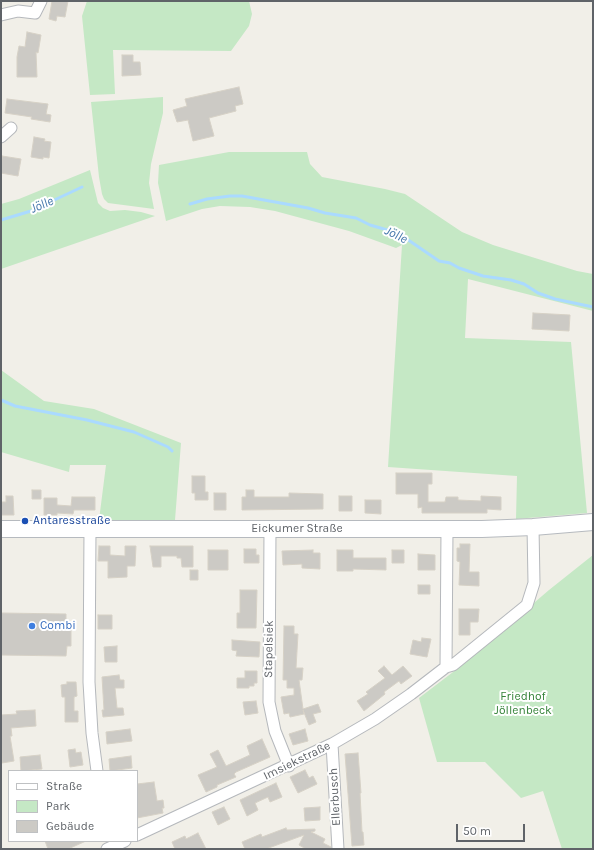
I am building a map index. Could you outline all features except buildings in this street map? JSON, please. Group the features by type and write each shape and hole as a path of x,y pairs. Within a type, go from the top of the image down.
{"main road":[{"name":"Eickumer Straße","path":"1,529 447,530 533,527 593,522"}],"street":[{"path":"1,15 18,11 35,13 41,1"},
{"path":"1,137 11,128"},
{"name":"Imsiekstraße","path":"138,835 289,766 332,744 375,719 412,694 446,667 453,665 527,605 534,583 533,527"},
{"name":"Stapelsiek","path":"270,529 269,702 275,731 289,766"},
{"path":"90,530 89,688 92,733 97,770"},
{"path":"446,667 447,530"},
{"name":"Ellerbusch","path":"332,744 338,849"},
{"path":"108,846 122,842"}],"green space":[{"path":"87,1 249,1 252,14 249,26 231,51 113,50 115,94 90,95 82,16"},
{"path":"163,97 163,113 151,164 149,183 154,209 108,203 102,194 99,177 91,102"},
{"path":"229,152 307,152 310,164 322,177 405,194 462,232 493,245 577,271 593,274 593,311 468,279 465,338 571,342 587,513 516,519 517,476 388,467 402,245 396,248 349,231 275,211 250,207 220,206 202,209 166,221 158,183 159,165"},
{"path":"90,170 98,203 103,208 110,211 125,210 155,216 1,269 1,204 19,199"},
{"path":"1,370 44,401 94,409 181,443 175,520 99,520 106,465 70,465 69,472 1,452"},
{"name":"Friedhof Jöllenbeck","path":"593,555 593,849 562,849 543,791 521,798 485,762 437,762 419,698 457,669 549,590"}],"waterway":[{"name":"Jölle","path":"1,220 31,211 82,187"},
{"name":"Jölle","path":"190,204 207,199 242,196 356,218 370,225 398,233 439,261 450,263 459,268 483,276 511,280 524,284 538,293 555,299 593,307"},
{"path":"1,400 15,406 87,420 134,432 168,447 172,451"}],"place":[{"name":"Antaresstraße","path":"25,521"},
{"name":"Combi","path":"32,626"}]}
